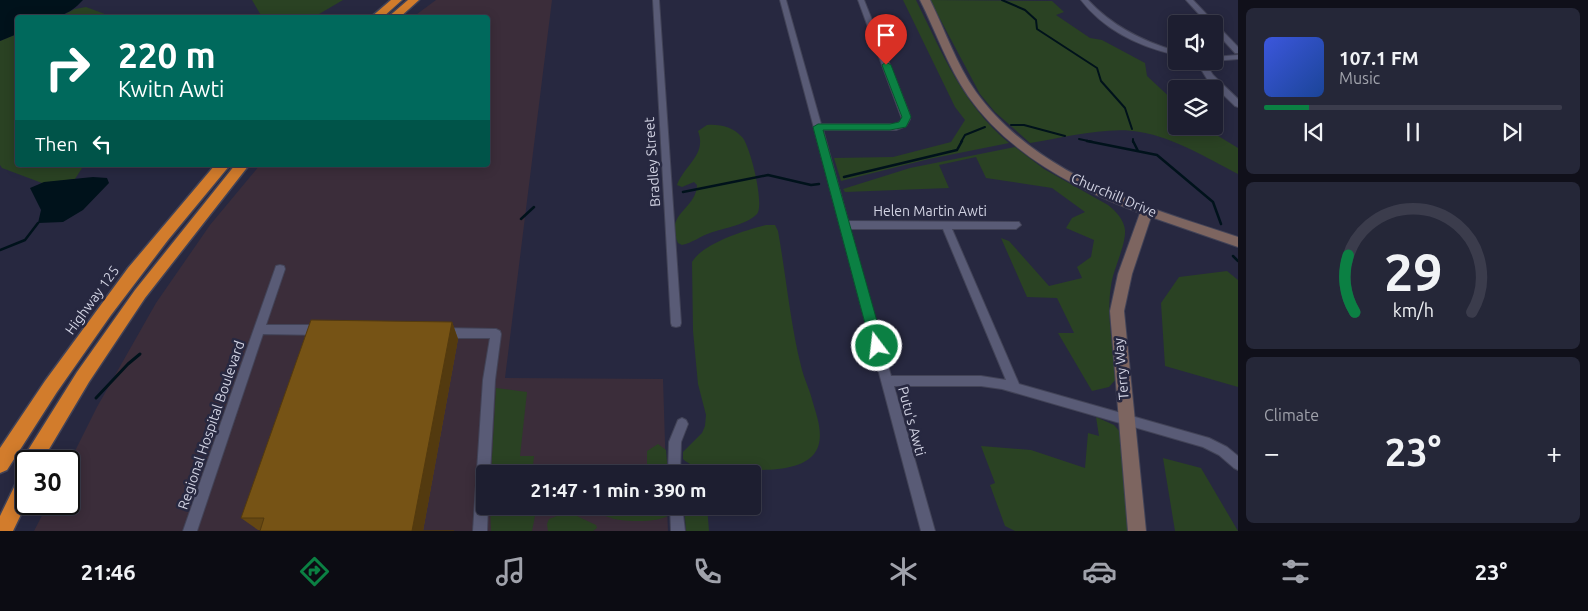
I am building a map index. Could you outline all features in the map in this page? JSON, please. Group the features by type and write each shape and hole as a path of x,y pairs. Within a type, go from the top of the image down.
{"highway":[{"path":"379,15 397,0"},
{"path":"396,15 414,0"},
{"name":"Highway 125","path":"0,464 130,278 220,167"},
{"path":"39,450 67,402 140,294 240,167"},
{"path":"43,450 67,402"},
{"path":"0,514 15,489"},
{"path":"3,531 15,506"}],"main road":[{"name":"Churchill Drive","path":"925,0 972,93 990,116 1006,132 1034,154 1071,178 1108,196 1238,242"},
{"name":"Terry Way","path":"1137,531 1117,320 1118,300 1140,227 1147,211"}],"street":[{"name":"Bradley Street","path":"656,0 676,323"},
{"name":"Putu's Awti","path":"783,0 928,531"},
{"path":"818,127 896,127 906,119 861,0"},
{"path":"1084,0 1099,17 1118,30 1144,43 1168,50"},
{"path":"1189,0 1203,15"},
{"path":"1223,35 1238,51"},
{"path":"1223,58 1238,57"},
{"path":"1206,70 1238,104"},
{"name":"Helen Martin Awti","path":"844,225 1016,225"},
{"path":"946,225 1014,386"},
{"name":"Regional Hospital Boulevard","path":"190,531 280,269"},
{"name":"Regional Hospital Boulevard","path":"259,329 328,330"},
{"path":"427,332 496,334 489,380 480,531"},
{"path":"887,381 980,381 1014,386 1212,445 1229,455 1238,464"},
{"path":"674,465 675,442 682,424"},
{"path":"677,515 678,531"}],"shaded area":[{"path":"436,0 552,0 505,378 663,379 666,465 476,465 476,515 667,515 668,531 34,531 42,515 80,515 80,450 76,450 97,407 156,303 210,225 258,167 490,167 490,15 416,15"}],"green space":[{"path":"252,0 343,0 317,15 261,15"},
{"path":"903,0 916,0 945,59 966,95 993,128 1009,143 929,159 841,181 834,158 893,157 951,142 965,120 955,107"},
{"path":"930,0 1052,1 1064,12 1056,15 1090,38 1102,40 1145,63 1147,76 1168,96 1168,135 1217,135 1238,148 1238,174 1178,144 1140,132 1114,130 1030,143 995,112 980,94"},
{"path":"86,7 108,15 64,15 75,9"},
{"path":"15,35 15,167 83,167 75,179 42,183 2,168 0,165 0,41"},
{"path":"707,125 717,125 730,129 742,137 749,151 756,175 759,208 757,214 747,221 710,233 682,245 678,243 675,225 692,200 697,185 694,182 682,187 677,185 700,147 698,131"},
{"path":"1015,147 1044,169 1108,205 1117,213 1123,223 1125,236 1112,279 1109,309 1117,378 1109,387 1092,391 1058,333 1074,333 1057,298 1027,297 1001,238 1009,241 1049,286 1082,278 1077,267 1091,257 1094,240 1066,228 1072,218 1085,212 1052,188 986,178 976,157 939,165 949,188 845,192 843,189 910,168"},
{"path":"766,225 775,225 778,231 797,349 802,371 812,398 820,436 818,447 813,455 807,460 790,467 761,470 761,465 694,465 683,459 683,452 702,433 706,415 698,384 693,331 692,262 705,249 737,234"},
{"path":"1227,271 1238,280 1238,387 1165,366 1161,303 1179,277"},
{"path":"496,388 527,392 520,456 534,456 533,465 492,465"},
{"path":"1096,417 1114,425 1121,433 1129,531 1015,531 1005,526 990,485 995,483 981,446 1031,450 1085,468 1088,433 1099,436"},
{"path":"658,444 666,450 667,465 647,465 647,451"},
{"path":"1163,458 1201,468 1238,531 1175,531"},
{"path":"490,515 536,515 532,531 491,531"},
{"path":"559,515 577,516 596,525 597,528 593,531 548,531 547,524 549,519"},
{"path":"604,515 669,515 664,518 641,521 611,518"},
{"path":"685,515 708,515 709,531 686,531"}],"water":[{"path":"0,0 83,0 76,7 61,15 15,15 15,35 0,41"},
{"path":"93,177 107,178 109,183 83,210 63,222 38,223 41,210 30,188 44,182"}],"building":[{"path":"311,320 452,322 412,531 260,531 264,518 241,518"}],"waterway":[{"path":"1002,0 1025,10 1036,20 1037,29 1097,68 1101,81 1125,108 1132,129"},
{"path":"1011,125 1024,125 1065,136"},
{"path":"961,142 965,135 985,127"},
{"path":"1079,139 1093,142"},
{"path":"844,177 957,150 962,141"},
{"path":"1087,141 1157,155 1213,202 1221,224"},
{"path":"1133,141 1138,151"},
{"path":"683,192 768,175 811,185 819,184"},
{"path":"521,219 534,207"},
{"path":"0,250 25,240 38,223"},
{"path":"1233,256 1238,261"},
{"path":"96,398 140,354"}],"route":[{"path":"877,346 818,127 896,127 905,122 906,117 886,65"}]}
